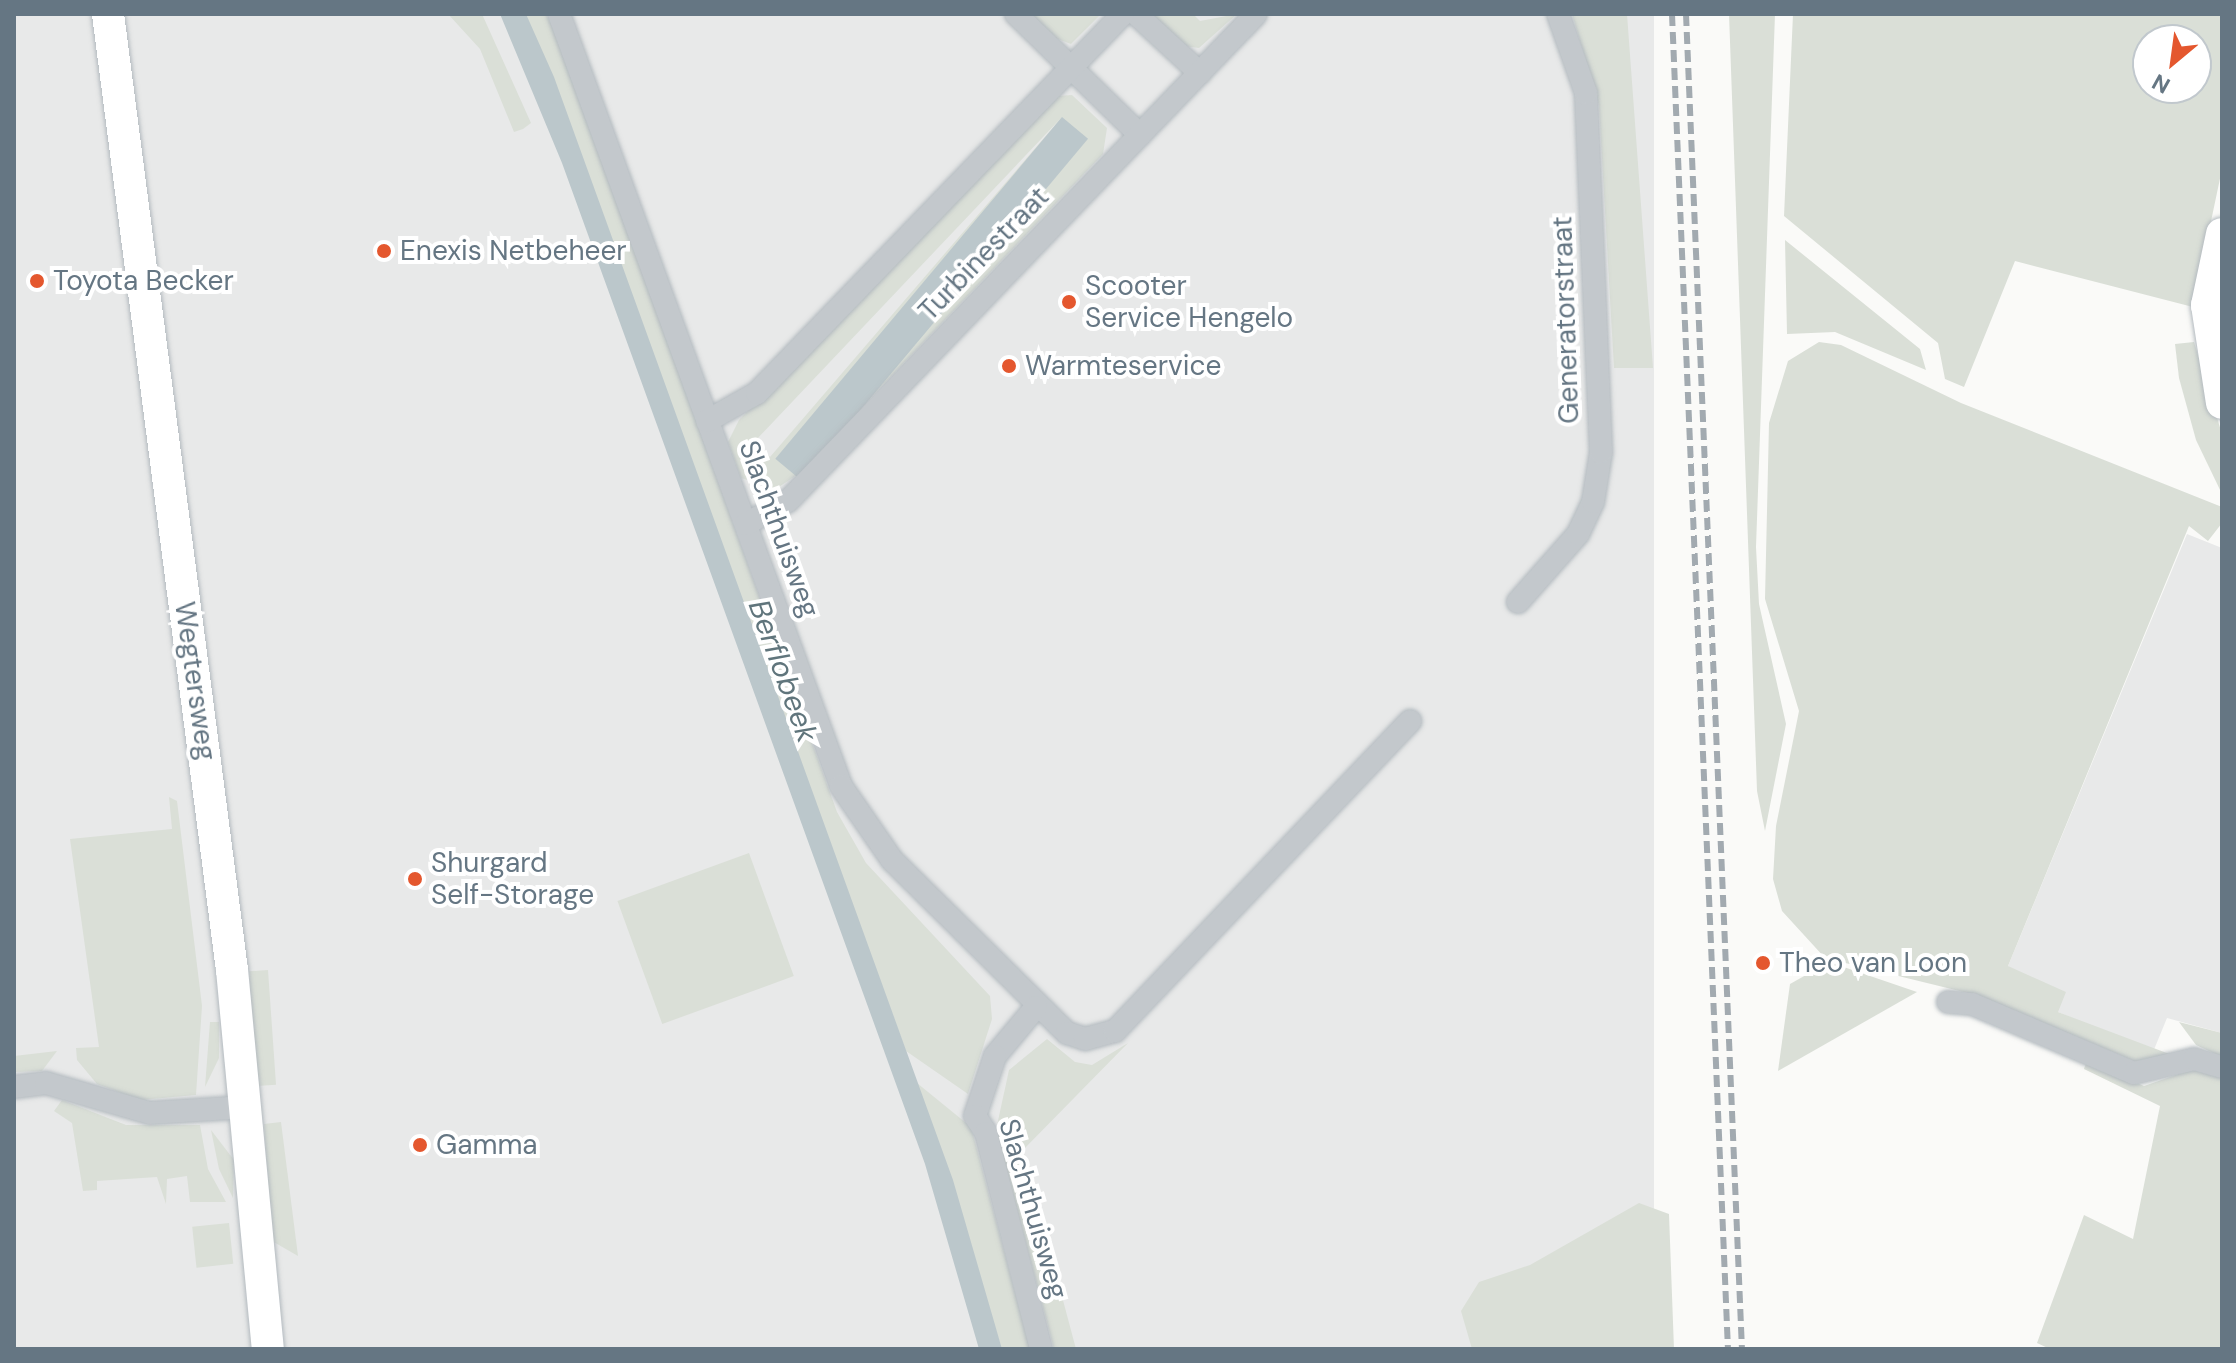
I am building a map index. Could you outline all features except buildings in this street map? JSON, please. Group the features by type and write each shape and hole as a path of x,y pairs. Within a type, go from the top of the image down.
{"street":[{"name":"Wegtersweg","path":"108,14 247,1107 268,1349"},
{"name":"Slachthuisweg","path":"559,14 707,421 855,811 892,860 1036,1007 1085,1039 1115,1031 1410,721"},
{"path":"1016,14 1140,135"},
{"path":"707,421 757,393 1123,14"},
{"path":"1136,14 1200,73"},
{"name":"Turbinestraat","path":"746,524 788,501 1256,14"},
{"name":"Generatorstraat","path":"1518,602 1578,534 1593,502 1601,452 1586,93 1558,14"},
{"path":"2220,396 2207,305 2222,234"},
{"path":"1948,1002 1972,1004 2134,1073 2194,1059 2222,1067"},
{"name":"Slachthuisweg","path":"1036,1007 995,1056 975,1116 986,1133 1041,1349"},
{"path":"14,1087 46,1083 150,1113 247,1107"}],"shaded area":[{"path":"14,14 1654,14 1654,1349 14,1349"},
{"path":"448,14 482,14 531,123 523,129 514,132 480,49"},
{"path":"500,14 526,14 554,77 953,1180 1002,1349 979,1349 925,1164 562,163"},
{"path":"526,14 546,14 558,38 837,812 866,863 990,996 992,1019 968,1094 906,1051"},
{"path":"1027,14 1101,14 1071,44 1050,36"},
{"path":"1150,14 1193,14 1200,21 1237,14 1199,48 1184,46"},
{"path":"1572,14 1627,14 1653,368 1614,368 1599,106"},
{"path":"1729,14 1775,14 1756,547 1759,604 1786,724 1765,831 1757,791"},
{"path":"1793,14 2222,14 2222,169 2193,307 2015,261 1964,387 1945,379 1938,343 1784,216"},
{"path":"1072,95 1107,128 1103,154 798,474 776,489 741,478 728,442 739,420 1058,96","holes":["1062,117 770,457 756,440"]},
{"path":"1062,117 1088,139 801,481 775,459"},
{"path":"1785,240 1920,349 1926,370 1835,332 1787,334"},
{"path":"1819,342 1841,345 1961,403 2222,507 2222,523 2208,541 2189,526 2008,966 2066,992 2058,1012 2172,1055 2141,1064 1980,996 1825,958 1782,911 1773,879 1776,826 1799,711 1765,599 1769,423 1788,361"},
{"path":"2194,342 2222,434 2222,494 2196,440 2179,378 2175,344"},
{"path":"2187,534 2222,548 2222,1033 2167,1018 2153,1052 2058,1012 2008,966"},
{"path":"169,797 177,801 202,1006 196,1095 140,1100 97,1084 77,1060 76,1048 99,1047 70,839 172,829"},
{"path":"749,853 794,976 662,1024 617,901"},
{"path":"1829,962 1917,992 1778,1071 1790,984"},
{"path":"268,970 276,1085 257,1086 249,971"},
{"path":"210,1022 219,1022 219,1058 205,1087"},
{"path":"2179,1022 2222,1033 2222,1057 2196,1045"},
{"path":"1047,1039 1075,1062 1092,1065 1128,1043 1023,1150 1076,1349 1054,1349 996,1130 1009,1070"},
{"path":"57,1051 42,1071 14,1072 14,1056"},
{"path":"2087,1060 2144,1086 2196,1068 2222,1078 2222,1349 2050,1349 2037,1343 2084,1215 2133,1239 2160,1106 2084,1069"},
{"path":"917,1083 971,1127 1030,1349 1002,1349"},
{"path":"62,1100 126,1125 200,1125 208,1169 226,1202 190,1202 187,1176 167,1179 166,1204 157,1177 97,1181 97,1190 83,1191 72,1123 54,1111"},
{"path":"281,1122 298,1256 272,1241 264,1124"},
{"path":"211,1130 234,1160 233,1198 219,1169"},
{"path":"1639,1203 1669,1214 1674,1349 1472,1349 1461,1311 1479,1282 1530,1265"},
{"path":"229,1223 233,1264 196,1268 192,1227"}],"railway":[{"path":"1672,14 1728,1349"},
{"path":"1686,14 1742,1349"}],"place":[{"name":"Enexis Netbeheer","path":"384,251"},
{"name":"Toyota Becker","path":"37,281"},
{"name":"Scooter Service Hengelo","path":"1069,302"},
{"name":"Warmteservice","path":"1009,366"},
{"name":"Shurgard Self-Storage","path":"415,879"},
{"name":"Theo van Loon","path":"1763,963"},
{"name":"Gamma","path":"420,1145"}],"water label":[{"name":"Berflobeek","path":"783,671"}]}
